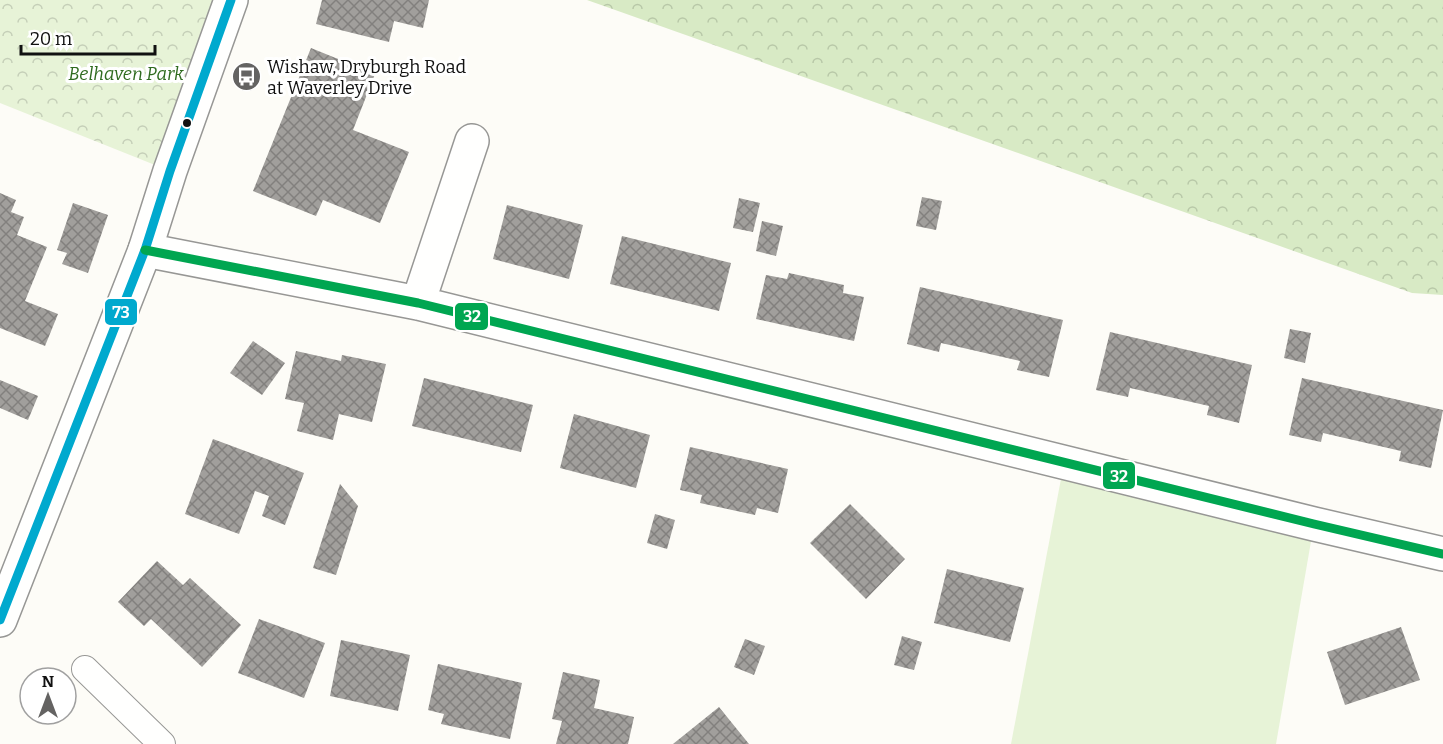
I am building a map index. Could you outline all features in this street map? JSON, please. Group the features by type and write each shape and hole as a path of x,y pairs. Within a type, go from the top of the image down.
{"street":[{"path":"0,620 145,250 170,171 231,0"},
{"path":"418,303 472,141"},
{"path":"145,250 418,303 1443,554"}],"lane":[{"path":"85,669 162,744"}],"green space":[{"name":"Belhaven Park","path":"0,0 231,0 170,171 0,103"},
{"path":"587,0 1443,0 1443,295 1412,293"},
{"path":"1064,463 1314,524 1276,744 1011,744"}],"building":[{"path":"322,0 429,0 423,28 394,21 389,42 316,24"},
{"path":"311,48 375,74 353,130 409,152 380,223 323,200 316,216 253,191"},
{"path":"0,193 16,200 11,212 24,217 17,235 47,247 25,301 58,314 45,346 0,328"},
{"path":"922,197 942,201 936,230 916,226"},
{"path":"739,198 760,203 753,232 733,228"},
{"path":"73,203 108,215 88,273 62,264 67,253 57,250"},
{"path":"507,205 583,225 569,279 493,259"},
{"path":"762,221 783,226 776,256 756,251"},
{"path":"622,236 731,263 719,311 610,284"},
{"path":"789,273 844,285 843,293 864,297 854,341 756,319 766,275 787,279"},
{"path":"920,287 1063,320 1049,377 1017,370 1020,361 941,343 939,352 907,344"},
{"path":"1290,329 1311,333 1305,363 1284,358"},
{"path":"1110,332 1252,365 1239,423 1207,415 1209,406 1130,388 1128,397 1096,390"},
{"path":"253,341 285,363 262,395 230,373"},
{"path":"296,351 341,361 342,355 386,364 372,422 339,414 333,440 297,431 304,403 285,399"},
{"path":"424,378 533,405 521,452 412,426"},
{"path":"1302,378 1443,410 1431,468 1399,461 1401,451 1323,433 1321,442 1289,435"},
{"path":"0,380 38,396 28,420 0,408"},
{"path":"574,414 650,435 636,488 560,468"},
{"path":"213,439 304,473 285,525 262,516 269,496 255,491 239,534 185,514"},
{"path":"690,447 788,469 778,513 757,508 755,515 700,503 702,495 680,490"},
{"path":"340,484 358,506 336,575 313,568"},
{"path":"850,504 905,559 866,599 810,543"},
{"path":"655,514 675,520 667,549 647,543"},
{"path":"157,561 183,585 190,578 241,625 202,667 151,619 144,626 118,602"},
{"path":"947,569 1024,588 1010,642 934,623"},
{"path":"259,619 325,643 304,698 238,673"},
{"path":"1401,627 1420,680 1345,705 1327,652"},
{"path":"902,636 922,642 914,670 894,665"},
{"path":"745,639 765,646 754,675 734,667"},
{"path":"341,640 410,655 398,711 330,696"},
{"path":"438,664 522,683 510,739 441,724 444,714 428,710"},
{"path":"563,672 600,680 594,708 634,717 628,744 556,744 562,721 552,719"},
{"path":"719,707 749,744 673,744"}],"transit line":[{"name":"73","path":"0,620 145,250 170,171 231,0"},
{"name":"32","path":"145,250 418,303 1443,554"}],"place":[{"name":"Wishaw, Dryburgh Road at Waverley Drive","path":"246,77"}]}
